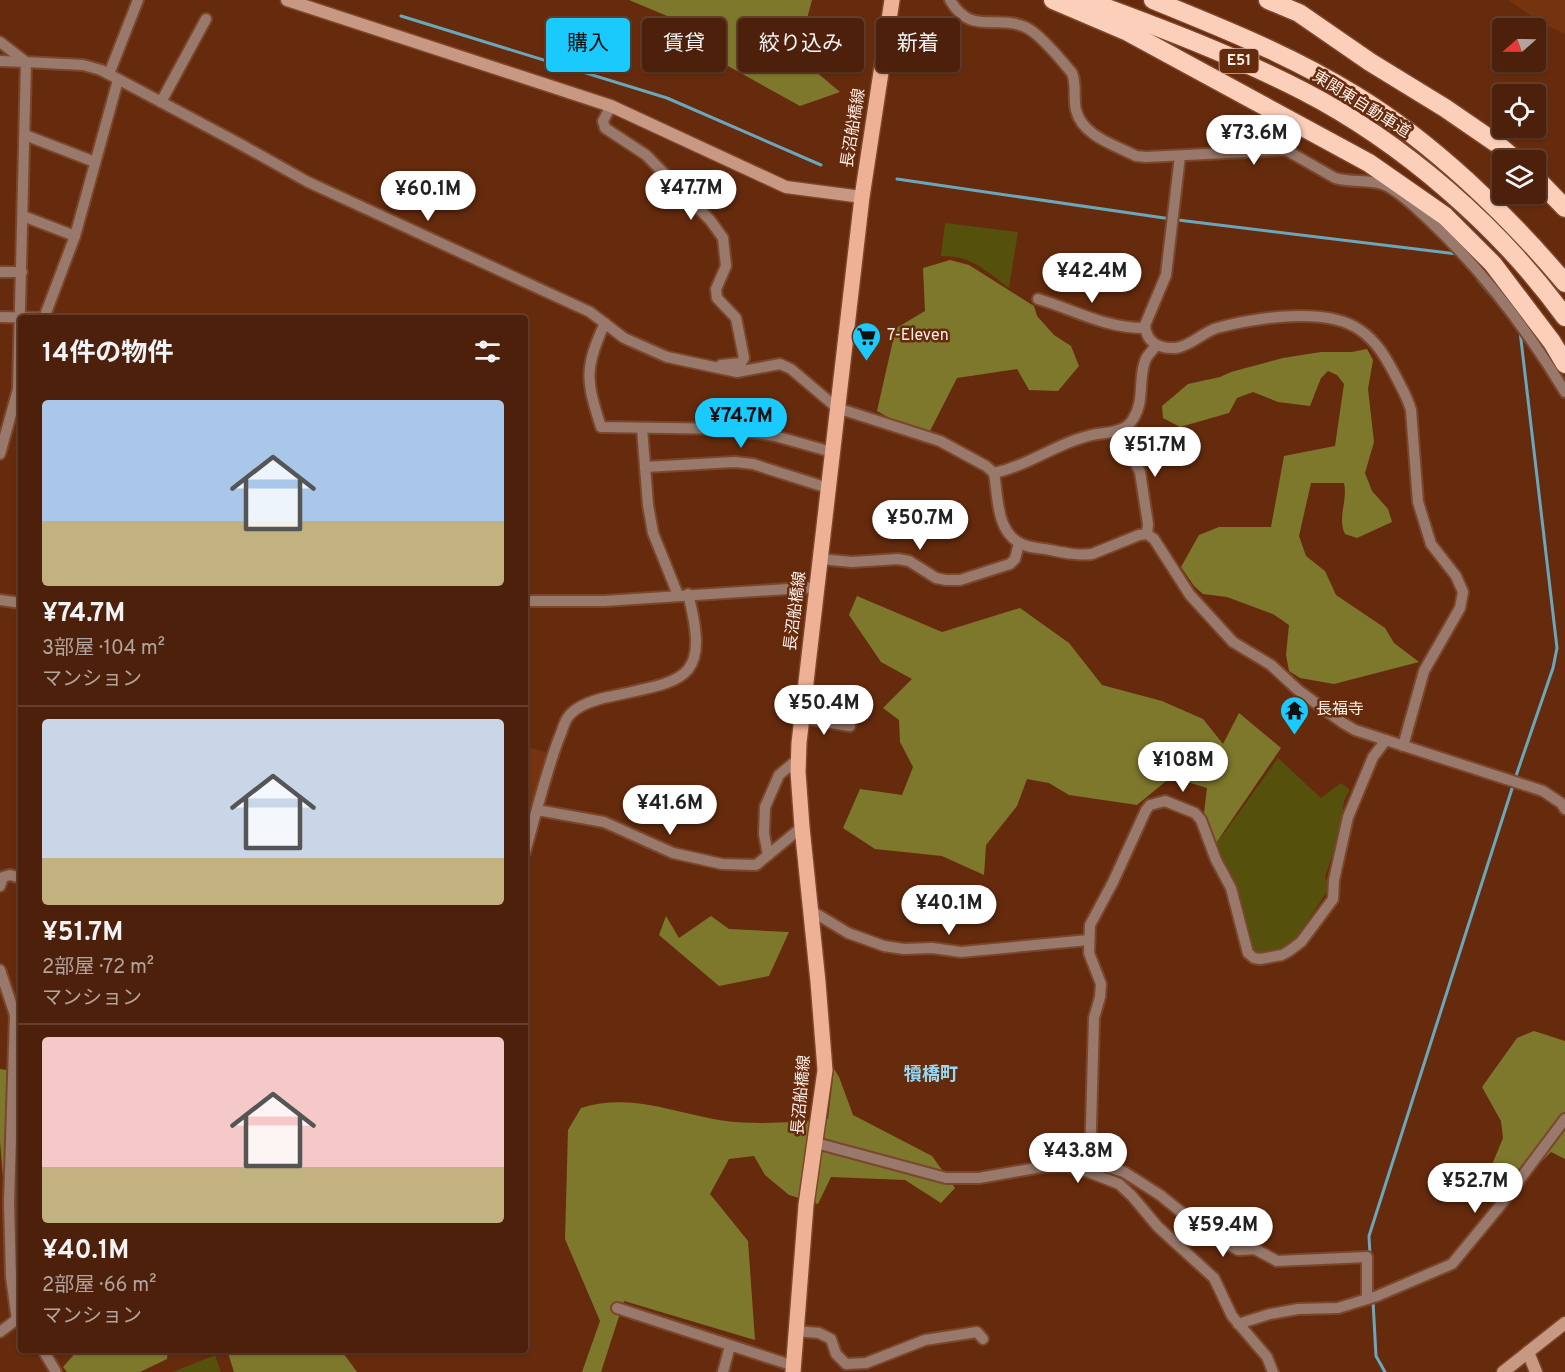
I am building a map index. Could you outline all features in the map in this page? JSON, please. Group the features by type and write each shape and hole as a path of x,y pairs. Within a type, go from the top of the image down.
{"highway":[{"path":"1053,0 1128,32 1369,163 1445,216 1493,264 1552,342 1565,364"},
{"name":"東関東自動車道","path":"1085,0 1221,53 1303,91 1355,121 1427,174 1475,216 1524,266 1565,317"},
{"name":"東関東自動車道","path":"1153,0 1231,32 1315,71 1398,124 1490,201 1536,248 1565,283"},
{"path":"1268,0 1299,13 1370,62 1445,108 1504,150"},
{"path":"1546,188 1565,208"}],"main road":[{"name":"長沼船橋線","path":"794,1369 806,1205 825,1070 802,827 798,759 862,197 892,0"}],"street":[{"path":"45,315 75,236 95,162 113,77 138,0"},
{"path":"286,0 611,106 786,187 862,197"},
{"path":"950,0 960,15 975,21 1009,23 1031,30 1072,73 1075,80 1075,108 1080,123 1086,130 1136,156 1286,150 1343,181 1373,182 1390,188 1417,209 1462,252 1523,327 1565,392"},
{"path":"161,102 206,19"},
{"path":"0,42 26,62"},
{"path":"0,61 83,65 101,70 308,182 582,309 624,338 667,357 737,372 780,364 791,369 837,408 940,441 986,466 994,473 1006,531 1019,543 1084,555 1147,534 1154,539 1190,594 1233,642 1271,665 1298,690 1343,723 1355,730 1538,788 1553,796 1565,810"},
{"path":"20,315 26,62"},
{"path":"611,106 603,121 605,128 646,155 710,220 723,238 726,267 716,289 717,298 736,318 744,358 741,363 707,365"},
{"path":"24,135 95,162"},
{"path":"1180,156 1166,275 1145,328 1149,340 1156,346 1178,348 1214,329 1252,320 1276,317 1326,318 1353,325 1362,331 1383,352 1408,400 1411,410 1416,492 1427,531 1431,544 1455,576 1463,592 1460,608 1424,670 1403,746"},
{"path":"23,216 75,236"},
{"path":"0,272 22,272"},
{"path":"1038,298 1096,321 1129,328 1145,328"},
{"path":"0,317 18,318"},
{"path":"605,323 594,350 588,379 589,392 601,427 731,429 775,436 832,452"},
{"path":"994,473 1014,469 1077,438 1119,430 1132,421 1142,393 1144,363 1156,346"},
{"path":"0,454 18,388"},
{"path":"528,842 552,758 568,717 579,707 600,699 670,683 689,670 696,659 697,642 683,595 653,533 648,505 642,428"},
{"path":"1119,430 1140,472 1148,524 1147,534"},
{"path":"645,467 735,462 753,464 828,488"},
{"path":"820,559 852,562 898,559 918,566 936,578 960,580 1010,564 1015,559 1019,543"},
{"path":"528,601 604,601 818,587"},
{"path":"0,600 18,603"},
{"path":"802,718 850,726"},
{"path":"1088,1167 1094,1018 1101,984 1089,953 1089,940 1094,918 1146,810 1150,805 1165,801 1195,813 1201,820 1216,860 1231,888 1248,953 1260,959 1282,955 1301,942 1333,898 1334,880 1348,816 1376,750 1386,740"},
{"path":"768,855 764,834 765,807 779,775 798,759"},
{"path":"537,810 604,822 673,853 722,864 756,865 802,827"},
{"path":"0,886 3,877 10,874 18,877"},
{"path":"810,909 848,933 884,946 904,949 932,948 961,952 1089,940"},
{"path":"0,970 15,1015 5,1201 6,1276 18,1315"},
{"path":"1238,1324 1270,1314 1298,1309 1338,1308 1372,1298 1452,1264 1499,1207 1565,1119"},
{"path":"816,1143 946,1178 979,1178 1042,1167 1066,1166 1124,1172 1160,1195 1206,1232 1238,1250 1255,1249 1277,1261 1367,1257 1372,1298"},
{"path":"1088,1167 1119,1184 1158,1227 1214,1278 1232,1317 1267,1357 1273,1372"},
{"path":"617,1308 794,1369"},
{"path":"0,1332 18,1319"},
{"path":"1505,1371 1565,1323"},
{"path":"796,1331 819,1333 831,1339 836,1354 846,1364 866,1364 925,1340 976,1332 983,1340"},
{"path":"723,1372 730,1347"},
{"path":"1528,1352 1536,1372"},
{"path":"45,1353 56,1372"}],"shaded area":[{"path":"629,0 812,0 807,18 738,18 738,72 726,64 726,18 672,18"},
{"path":"1508,0 1565,0 1565,34 1546,25 1546,18 1535,18"},
{"path":"739,72 816,72 840,92 800,106"},
{"path":"945,223 1018,232 1009,288 970,261 952,256 941,256"},
{"path":"950,260 969,265 1034,306 1037,316 1054,335 1071,346 1079,366 1058,391 1029,390 1017,369 957,378 929,433 893,420 877,411 898,327 925,311 923,268"},
{"path":"1367,349 1373,360 1368,389 1374,442 1365,473 1372,491 1388,509 1392,522 1357,538 1345,534 1342,522 1344,483 1311,483 1299,536 1306,556 1325,571 1336,595 1385,628 1394,643 1419,662 1334,684 1300,678 1289,671 1286,655 1289,625 1273,614 1227,597 1203,594 1194,586 1181,567 1199,535 1219,527 1271,527 1284,456 1335,446 1344,384 1337,375 1328,371 1321,378 1310,406 1278,402 1253,392 1237,398 1229,413 1180,427 1163,418 1162,406 1188,384 1220,377 1231,372 1283,358 1321,352 1352,352"},
{"path":"857,596 942,632 1020,608 1069,643 1102,685 1162,701 1203,719 1223,744 1239,713 1281,748 1216,843 1204,813 1207,788 1171,777 1137,805 1069,795 1049,783 1027,779 1017,806 986,845 984,875 942,856 875,849 843,828 860,789 902,795 913,767 900,742 899,720 883,708 912,679 881,662 849,615"},
{"path":"528,747 552,754 528,843"},
{"path":"1278,758 1321,798 1341,783 1350,790 1344,801 1341,829 1325,877 1330,887 1294,942 1277,952 1260,954 1254,950 1248,938 1214,844"},
{"path":"666,916 679,938 711,916 729,929 789,932 769,976 719,986 659,935"},
{"path":"1534,1031 1565,1041 1565,1159 1551,1152 1521,1182 1495,1198 1484,1192 1489,1172 1503,1138 1501,1121 1482,1087 1517,1038"},
{"path":"0,1069 18,1072 18,1289 8,1287 7,1228 0,1141"},
{"path":"834,1069 853,1115 932,1156 955,1188 941,1203 905,1180 831,1177 818,1204 789,1195 765,1175 754,1156 729,1159 710,1194 748,1241 755,1340 624,1301 601,1372 582,1372 600,1321 565,1239 568,1130 581,1108 618,1102 654,1106 707,1118 738,1122 777,1123 828,1119"},
{"path":"75,1353 168,1353 167,1359 140,1372 67,1372 63,1367"},
{"path":"228,1353 343,1353 357,1372 234,1372"},
{"path":"215,1355 221,1372 173,1372"}],"waterway":[{"path":"401,16 667,98 821,165"},
{"path":"897,179 1178,220 1457,254"},
{"path":"1478,280 1501,307"},
{"path":"1370,1255 1369,1236 1517,773 1553,668 1557,648 1520,331"},
{"path":"1373,1301 1376,1356 1385,1372"}],"place":[{"name":"7-Eleven","path":"866,362"},
{"name":"長福寺","path":"1295,736"}],"district":[{"name":"犢橋町","path":"931,1075"}]}
